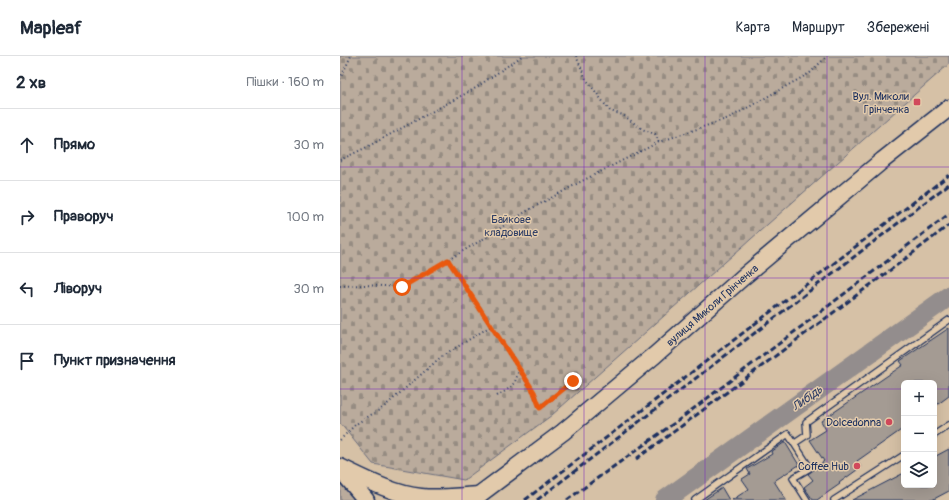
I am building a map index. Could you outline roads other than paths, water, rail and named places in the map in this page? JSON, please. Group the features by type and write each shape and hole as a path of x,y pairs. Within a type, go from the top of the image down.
{"main road":[{"name":"вулиця Миколи Грінченка","path":"476,498 563,432 742,278 883,160 949,108"},
{"path":"340,468 372,483 408,495 436,498 476,498"},
{"path":"340,468 366,500"}],"lane":[{"path":"795,443 807,435 806,422 949,320"},
{"path":"937,433 949,425"},
{"path":"695,500 788,434 810,468 793,478 807,500"},
{"path":"834,500 901,457"},
{"path":"845,494 848,500"}],"waterway":[{"name":"Либідь","path":"665,500 949,296"}],"railway":[{"path":"525,500 949,175"},
{"path":"537,500 949,184"},
{"path":"567,500 680,419 949,214"},
{"path":"636,459 949,225"}],"place":[{"name":"Вул. Миколи Грінченка","path":"917,102"},
{"name":"Dolcedonna","path":"889,422"},
{"name":"Coffee Hub","path":"857,466"}],"park label":[{"name":"Байкове кладовище","path":"511,225"}]}
